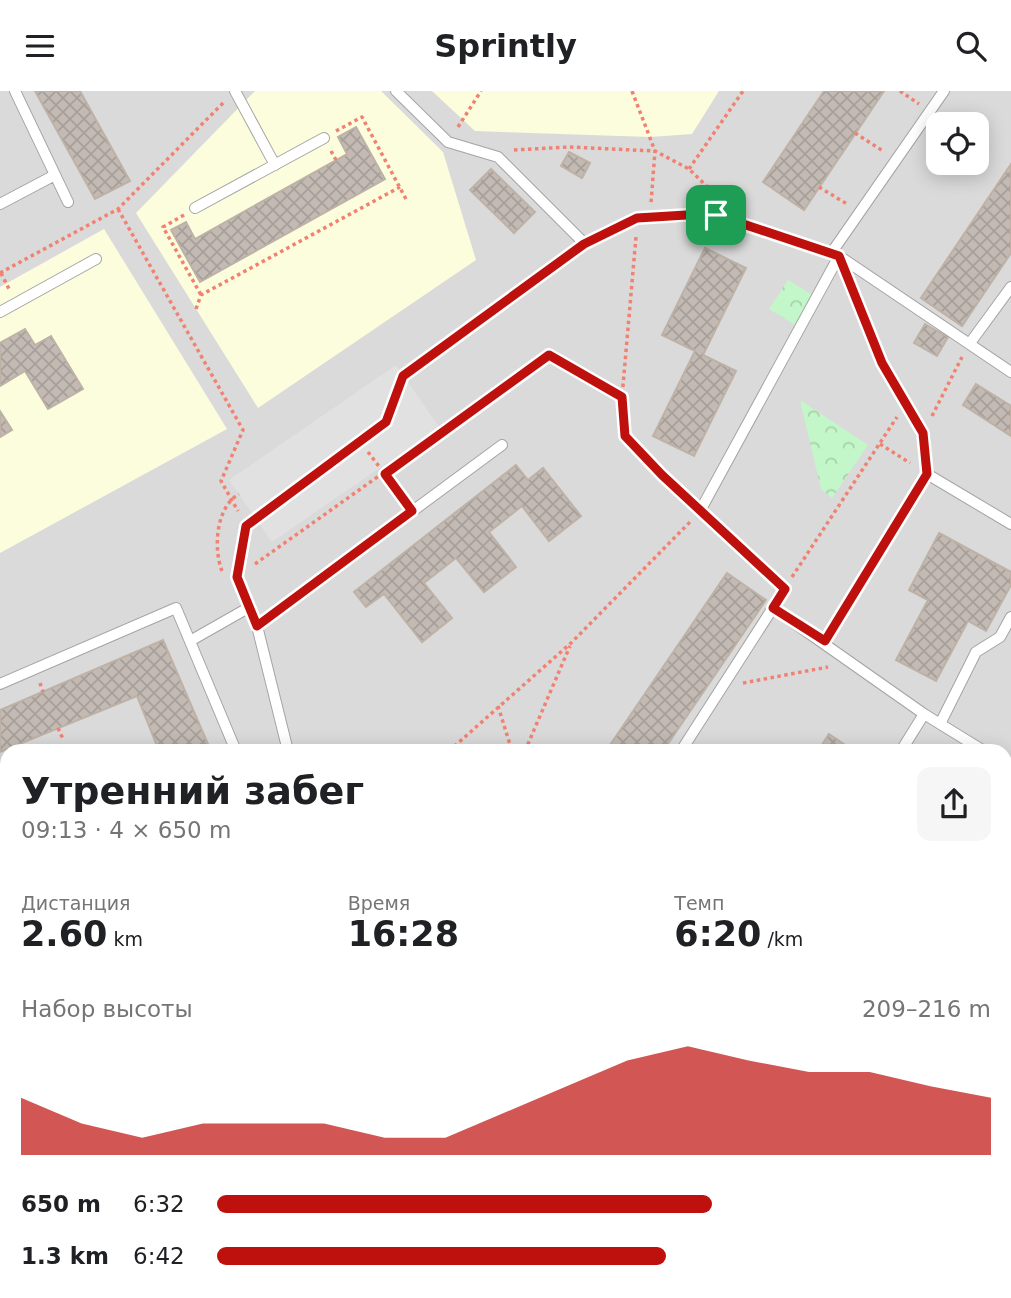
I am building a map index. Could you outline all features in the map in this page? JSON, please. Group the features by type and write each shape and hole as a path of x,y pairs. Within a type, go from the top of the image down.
{"lane":[{"path":"15,91 68,202"},
{"path":"235,91 275,165"},
{"path":"396,91 448,142 498,157 584,244"},
{"path":"700,511 860,212 944,91"},
{"path":"195,208 324,138"},
{"path":"0,204 55,176"},
{"path":"286,744 257,626 237,577 246,526 386,422 403,376 584,244 637,218 716,215 836,254 1011,372"},
{"path":"825,641 927,474 923,433 882,363 836,254"},
{"path":"0,312 96,259"},
{"path":"970,343 1011,287"},
{"path":"257,626 502,445"},
{"path":"927,474 1011,524"},
{"path":"662,475 785,589 686,744"},
{"path":"0,684 176,608 233,744"},
{"path":"190,641 248,608"},
{"path":"773,608 825,641 924,714 973,744"},
{"path":"940,724 976,652 1000,637 1011,617"},
{"path":"905,744 924,714"}],"path":[{"path":"448,142 481,91"},
{"path":"632,91 655,151 650,217"},
{"path":"689,169 743,91"},
{"path":"7,284 1,273 118,208 225,101"},
{"path":"324,138 362,117 407,201"},
{"path":"855,133 896,160"},
{"path":"502,150 569,147 655,151 689,169 744,225"},
{"path":"196,310 201,295 400,187"},
{"path":"819,187 860,212"},
{"path":"118,208 243,430 221,481 246,526"},
{"path":"195,208 163,227 201,295"},
{"path":"637,218 622,397 625,436 662,475"},
{"path":"932,416 970,343"},
{"path":"237,577 549,355 622,397"},
{"path":"785,589 897,417"},
{"path":"361,442 412,511"},
{"path":"880,444 927,474"},
{"path":"456,744 571,643 700,511"},
{"path":"528,744 571,643"},
{"path":"724,687 853,662"},
{"path":"40,683 43,692"},
{"path":"498,705 510,744"},
{"path":"58,728 63,739"}],"shaded area":[{"path":"0,91 1011,91 1011,744 0,744"},
{"path":"255,91 381,91 443,152 476,260 258,408 136,213"},
{"path":"432,91 719,91 692,134 650,137 475,131"},
{"path":"104,229 227,429 0,553 0,287"},
{"path":"396,365 439,427 272,542 229,480"}],"green space":[{"path":"788,280 814,296 795,325 769,309"},
{"path":"800,400 868,445 832,498 821,489"}],"building":[{"path":"35,91 80,91 130,181 95,199"},
{"path":"824,91 884,91 804,210 763,182"},
{"path":"356,127 385,179 200,282 171,230 186,222 195,239 347,154 338,137"},
{"path":"569,152 590,163 582,178 561,166"},
{"path":"1011,164 1011,253 962,326 921,298"},
{"path":"491,169 535,212 514,233 470,190"},
{"path":"705,248 746,268 703,355 736,371 694,456 653,436 695,351 662,335"},
{"path":"925,324 948,337 937,356 914,343"},
{"path":"25,329 35,345 51,336 83,389 48,409 25,371 0,386 0,343"},
{"path":"976,384 1011,406 1011,436 963,405"},
{"path":"0,411 12,430 0,437"},
{"path":"516,465 528,480 543,468 581,516 549,541 522,506 489,532 516,567 484,592 456,558 424,583 452,618 422,642 384,594 366,607 354,592"},
{"path":"939,533 1011,572 1011,585 986,631 968,621 936,681 896,660 928,600 909,590"},
{"path":"727,573 766,600 668,744 611,744"},
{"path":"163,640 208,744 156,744 137,696 20,744 0,744 0,710"},
{"path":"829,734 844,744 823,744"}],"route":[{"path":"716,215 839,256 882,363 923,433 927,474 825,641 773,608 785,589 662,475 625,436 622,397 549,355 385,474 412,511 257,626 237,577 246,526 386,422 403,376 584,244 637,218 716,215"}]}
